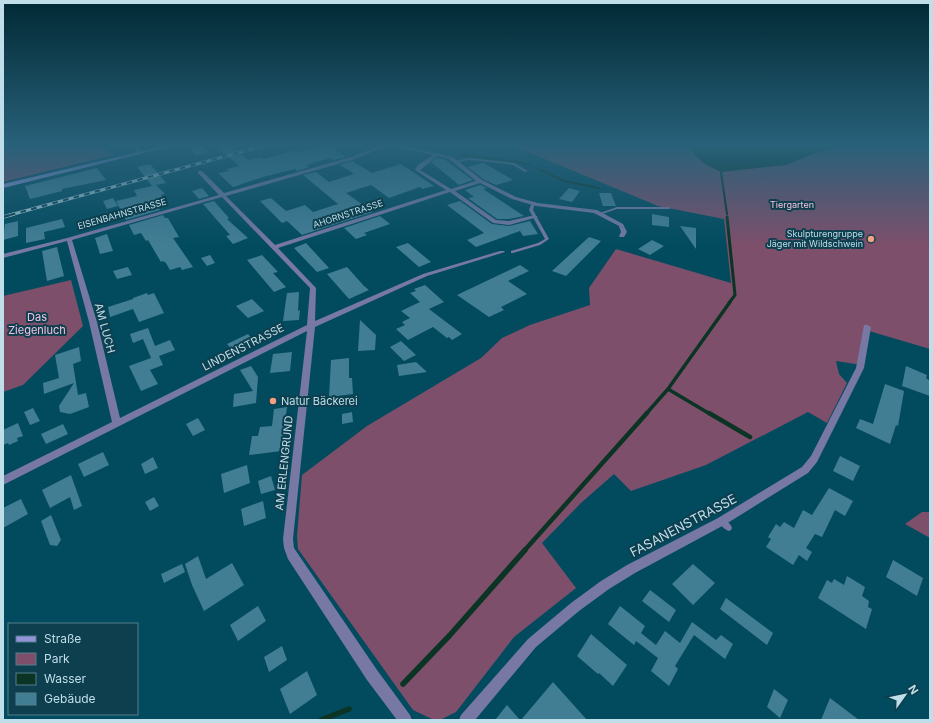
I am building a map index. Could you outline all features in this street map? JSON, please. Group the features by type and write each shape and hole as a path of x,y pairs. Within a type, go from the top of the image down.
{"street":[{"path":"3,186 37,178"},
{"name":"AM ERLENGRUND","path":"206,178 275,247 313,288 311,326 288,539 289,548 316,591 405,720"},
{"name":"EISENBAHNSTRASSE","path":"3,256 283,178"},
{"path":"430,178 450,190 495,222 509,223 535,217"},
{"path":"476,178 508,196 533,204 589,210 602,213 621,225 624,232 622,236"},
{"name":"AHORNSTRASSE","path":"275,247 417,200 480,181"},
{"name":"AM LUCH","path":"68,239 93,322 117,423"},
{"name":"LINDENSTRASSE","path":"3,481 311,326 425,275 502,252"},
{"name":"FASANENSTRASSE","path":"466,720 532,643 604,585 631,569 726,524 805,470 814,459 860,368 867,327"}],"lane":[{"path":"512,252 539,244 547,239 531,210 533,204"},
{"path":"602,213 617,208 669,208"}],"green space":[{"path":"3,178 20,178 3,182"},
{"name":"Tiergarten","path":"590,178 930,178 930,349 869,331 862,365 836,361 839,374 847,383 827,423 808,412 706,465 631,491 614,474 581,503 542,543 576,588 514,637 456,712 440,720 434,720 413,710 298,549 297,536 302,475 367,426 481,358 502,338 530,325 590,305 589,288 616,249 731,283 724,219 658,206"},
{"name":"Das Ziegenluch","path":"71,280 83,326 23,385 3,392 3,296"},
{"path":"922,512 930,512 930,538 905,524"}],"building":[{"path":"58,178 104,178 106,180 62,189 62,191 30,199 25,186"},
{"path":"145,178 162,178 166,183 156,185 165,194 161,195 163,198 155,201 160,210 126,220 116,201 137,196 134,190 152,186"},
{"path":"223,178 261,178 233,187"},
{"path":"306,178 323,178 329,182 342,178 422,178 434,186 422,189 420,187 389,198 371,185 346,193 373,212 302,235 287,221 282,223 260,201 271,198 286,211 305,205 313,212 338,204"},
{"path":"450,178 470,178 473,180 459,185"},
{"path":"481,178 509,178 513,180 496,185"},
{"path":"480,185 487,188 483,189 524,216 509,219 497,219 468,198 474,197 465,190"},
{"path":"202,188 209,196 199,199 192,191"},
{"path":"569,188 580,191 572,202 559,199"},
{"path":"599,193 611,193 616,206 603,206"},
{"path":"113,198 118,206 107,209 103,201"},
{"path":"214,201 229,218 227,219 248,238 233,244 226,236 230,235 203,204"},
{"path":"460,201 492,224 509,226 530,221 538,234 523,236 520,231 476,247 467,240 484,233 447,205"},
{"path":"652,214 669,217 669,227 652,225"},
{"path":"163,215 165,218 168,218 179,237 173,238 193,267 182,270 180,267 170,270 166,263 163,261 161,262 148,240 146,241 141,233 134,235 129,225"},
{"path":"380,216 390,224 364,233 367,235 356,239 344,228"},
{"path":"62,219 65,227 44,232 45,239 26,243 26,228"},
{"path":"18,221 18,236 3,240 5,224"},
{"path":"680,226 696,228 696,249"},
{"path":"107,234 113,251 100,254 95,238"},
{"path":"589,237 601,241 566,276 552,271"},
{"path":"652,240 664,246 650,255 638,249"},
{"path":"306,243 329,268 317,272 294,248"},
{"path":"408,243 431,262 419,267 396,247"},
{"path":"57,247 64,276 47,281 42,251"},
{"path":"210,255 215,263 207,266 201,258"},
{"path":"262,255 278,272 273,273 286,287 274,292 247,260"},
{"path":"520,265 529,271 508,281 527,294 501,307 504,310 489,317 457,295"},
{"path":"128,267 132,275 117,279 113,271"},
{"path":"347,267 369,290 349,299 327,274"},
{"path":"425,285 444,302 429,309 462,334 452,340 433,327 408,340 396,329 405,325 402,322 410,318 401,311 420,302 410,293 416,291 414,289"},
{"path":"299,292 299,320 283,321 287,293"},
{"path":"147,293 148,295 154,293 164,313 139,322 133,309 110,317 108,307"},
{"path":"252,299 264,311 248,318 236,306"},
{"path":"360,320 376,335 375,350 358,351"},
{"path":"148,328 155,346 170,340 175,350 159,356 163,365 150,370 158,384 141,391 129,366 151,358 143,339 133,343 130,334"},
{"path":"248,334 254,341 233,351 227,344"},
{"path":"401,341 416,355 404,361 390,347"},
{"path":"79,347 81,361 73,364 78,395 86,393 89,407 70,414 60,412 59,406 74,383 44,394 43,383 59,378 55,355"},
{"path":"292,352 290,371 270,373 273,354"},
{"path":"349,358 349,378 352,378 353,394 329,397 331,360"},
{"path":"416,362 427,372 399,376 397,365"},
{"path":"251,366 258,377 256,403 233,407 234,394 253,391 240,370"},
{"path":"906,366 927,375 926,378 930,381 930,396 902,386"},
{"path":"885,384 904,391 898,426 896,425 890,444 856,428 860,419 873,424"},
{"path":"287,407 281,451 249,455 252,436 258,436 260,427 272,426 274,409"},
{"path":"33,408 40,421 30,425 24,412"},
{"path":"352,412 353,422 342,424 342,414"},
{"path":"198,418 205,430 193,436 186,424"},
{"path":"18,423 23,436 17,438 18,441 9,445 8,443 3,445 3,430"},
{"path":"63,424 68,434 46,444 41,434"},
{"path":"103,452 109,465 84,477 78,464"},
{"path":"840,456 860,466 853,481 833,471"},
{"path":"153,457 158,468 145,474 141,464"},
{"path":"247,465 250,483 224,493 221,474"},
{"path":"71,475 82,506 74,510 70,497 50,508 42,490"},
{"path":"271,476 275,490 261,494 258,481"},
{"path":"829,488 853,501 845,516 835,510 822,537 815,534 806,548 812,552 807,561 799,555 793,565 766,547 771,539 768,537 776,524 780,527 784,522 794,528 803,510 812,515"},
{"path":"154,497 159,506 150,511 145,502"},
{"path":"21,499 28,514 3,528 3,508"},
{"path":"263,501 266,518 244,526 241,509"},
{"path":"51,515 61,540 57,546 50,545 41,521"},
{"path":"198,556 206,579 232,563 244,585 204,611 192,585 185,564"},
{"path":"893,560 923,578 917,596 886,577"},
{"path":"182,564 185,572 164,583 161,574"},
{"path":"693,564 715,583 693,605 672,584"},
{"path":"847,576 865,587 862,596 869,601 868,607 872,609 866,629 818,598 827,580 832,583 834,579 844,585"},
{"path":"650,590 676,610 669,622 642,601"},
{"path":"726,598 773,633 767,645 720,609"},
{"path":"258,606 266,621 238,641 230,625"},
{"path":"620,606 645,626 641,633 656,645 665,631 680,643 692,622 716,640 721,635 733,644 725,659 694,635 675,666 678,669 669,686 651,671 658,658 636,641 634,645 608,624"},
{"path":"591,634 627,665 613,686 577,656"},
{"path":"282,646 287,660 269,672 264,657"},
{"path":"307,671 317,695 290,714 280,689"},
{"path":"553,682 587,720 521,720"},
{"path":"774,689 788,700 780,718 767,707"},
{"path":"830,698 859,720 821,720"},
{"path":"507,705 520,720 495,720"}],"waterway":[{"path":"557,178 564,181 599,188"},
{"path":"722,178 727,214"},
{"path":"727,217 735,295 729,303"},
{"path":"668,389 730,302"},
{"path":"646,414 668,389"},
{"path":"668,389 710,414"},
{"path":"524,551 647,413"},
{"path":"709,413 750,437"},
{"path":"403,684 450,635 525,550"},
{"path":"321,720 349,709"}],"railway":[{"path":"10,215 146,178"},
{"path":"3,217 14,214"}],"place":[{"name":"Skulpturengruppe Jäger mit Wildschwein","path":"871,239"},
{"name":"Natur Bäckerei","path":"273,401"}]}
